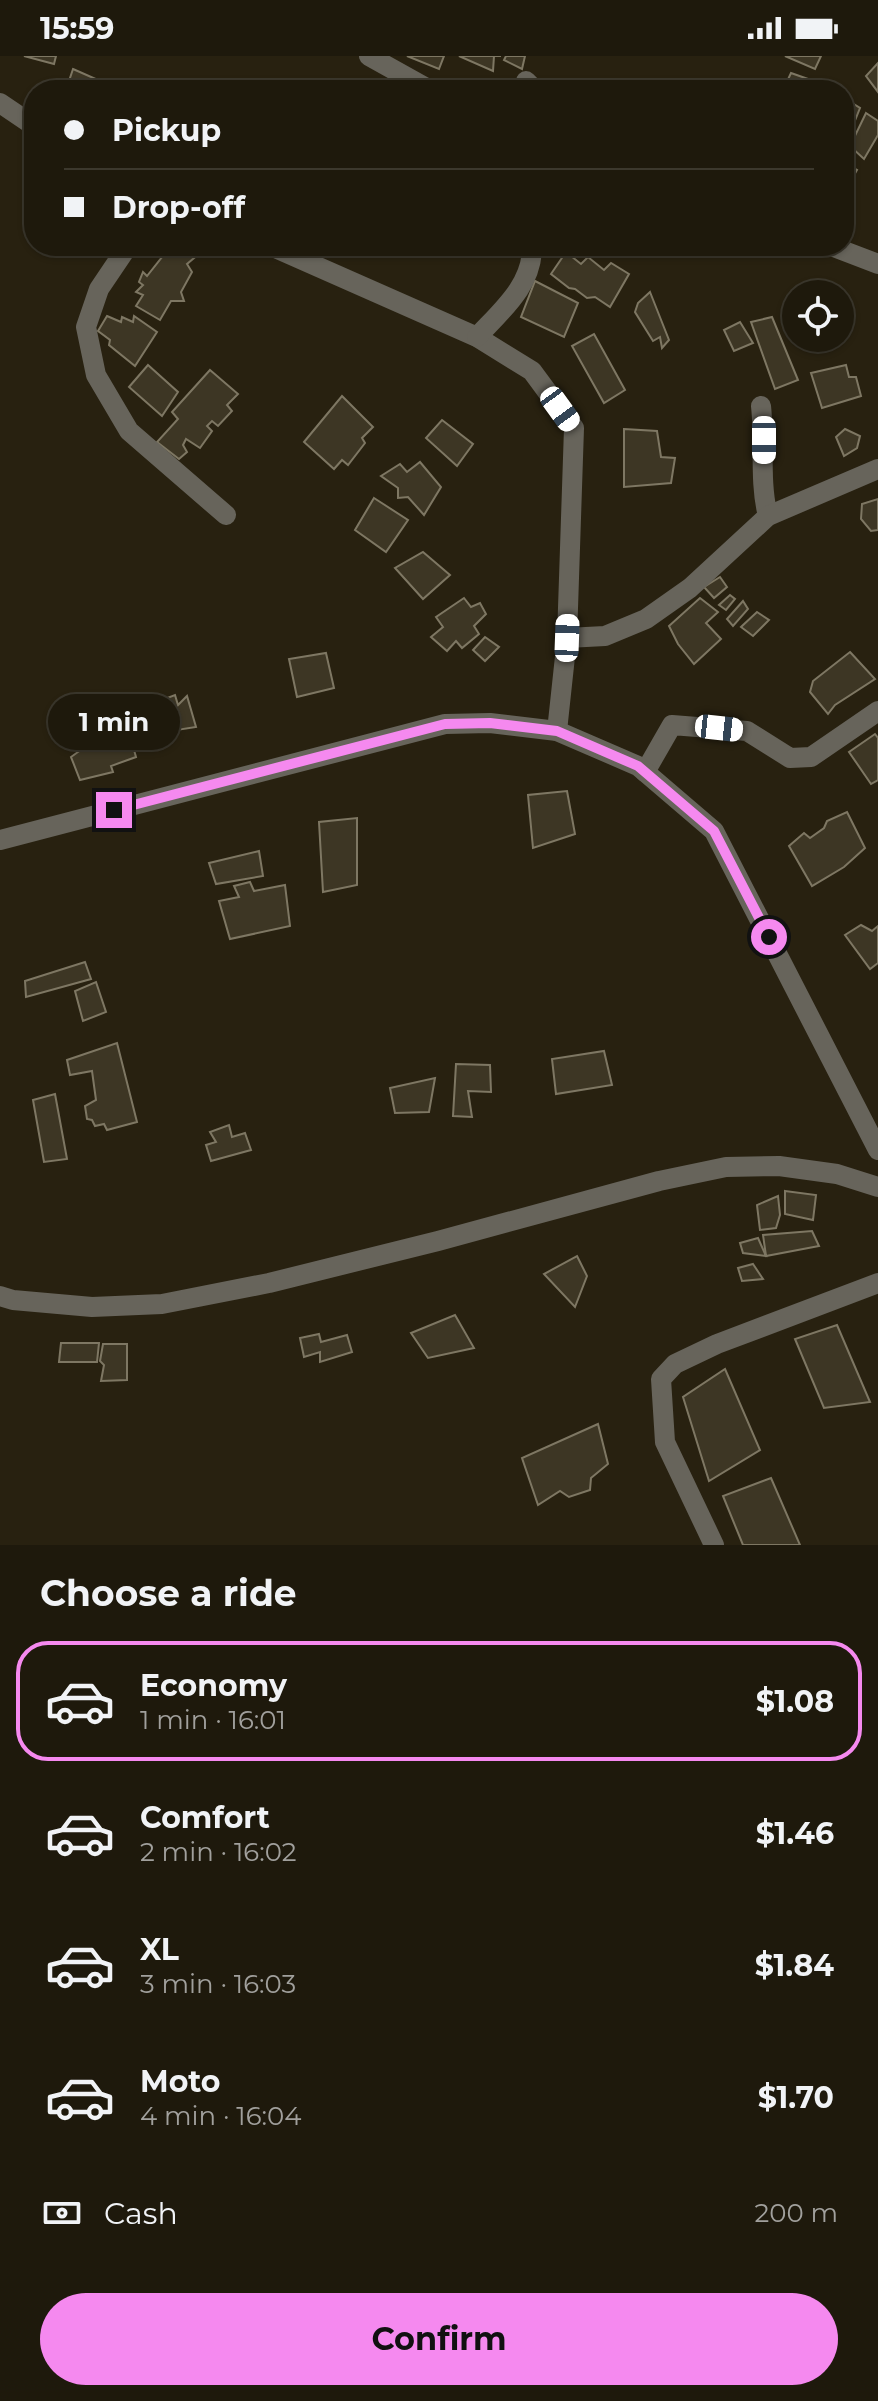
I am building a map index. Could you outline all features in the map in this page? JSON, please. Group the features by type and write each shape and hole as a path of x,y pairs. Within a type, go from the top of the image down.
{"street":[{"path":"369,56 412,80"},
{"path":"0,103 24,119"},
{"path":"854,255 878,264"},
{"path":"121,256 99,289 86,327 96,375 129,431 226,515"},
{"path":"294,256 477,337 532,371 574,428 567,638 557,731"},
{"path":"477,337 517,293 532,256"},
{"path":"761,406 764,498 768,516"},
{"path":"567,638 605,636 646,619 690,588 768,516 878,469"},
{"path":"645,772 672,725 747,731 790,758 801,758 811,757 878,711"},
{"path":"0,840 445,724 490,723 557,731 638,766 714,831 878,1150"},
{"path":"0,1296 13,1300 92,1307 162,1304 269,1283 659,1181 726,1167 779,1166 837,1174 878,1187"},
{"path":"714,1545 665,1442 661,1379 675,1364 717,1344 878,1283"}],"building":[{"path":"24,56 56,56 54,64"},
{"path":"407,56 444,56 439,69"},
{"path":"459,56 494,56 493,71"},
{"path":"506,56 525,56 522,69 504,60"},
{"path":"785,56 821,56 815,69"},
{"path":"878,63 878,92 866,76"},
{"path":"73,69 98,80 69,80"},
{"path":"791,73 811,80 788,80"},
{"path":"854,104 860,108 854,123"},
{"path":"866,113 878,121 878,135 864,159 854,150 854,138"},
{"path":"163,256 194,258 187,264 192,272 181,292 184,301 171,301 160,320 136,306 143,295 136,292 143,285 139,282 143,272 147,276"},
{"path":"563,256 571,256 581,264 588,257 604,270 611,263 629,274 610,307 595,297 587,298 569,288 551,274"},
{"path":"535,281 578,303 564,337 521,317"},
{"path":"650,292 669,340 662,348 660,337 653,341 635,312 638,303"},
{"path":"107,316 121,322 122,317 133,322 134,316 157,332 135,366 109,345 110,340 98,331"},
{"path":"772,317 782,341 782,352 786,352 798,380 775,389 751,322"},
{"path":"740,322 753,343 734,351 724,330"},
{"path":"594,334 625,390 604,403 572,346"},
{"path":"148,365 178,392 162,416 129,387"},
{"path":"846,365 849,377 856,377 861,396 822,408 811,373"},
{"path":"210,370 238,394 227,405 232,411 218,426 212,421 207,426 212,431 200,448 186,439 183,445 187,452 179,459 157,442 178,419 172,412"},
{"path":"342,396 373,427 362,438 365,443 348,465 342,460 334,469 304,442"},
{"path":"442,420 473,444 457,466 426,438"},
{"path":"624,429 657,431 661,457 675,458 671,483 624,487"},
{"path":"845,429 860,436 857,448 844,456 836,437"},
{"path":"420,462 441,487 424,515 408,497 398,498 398,488 381,476 400,464 407,472"},
{"path":"374,498 408,520 386,552 355,530"},
{"path":"878,499 878,530 871,531 861,519 862,504"},
{"path":"423,552 450,575 423,599 395,568"},
{"path":"720,577 727,587 714,598 704,587"},
{"path":"730,595 735,599 726,610 719,605"},
{"path":"464,598 471,607 480,603 486,614 474,626 479,634 462,648 456,641 447,651 431,637 443,627 436,617"},
{"path":"700,598 718,612 706,623 721,639 694,664 669,626"},
{"path":"743,601 748,609 733,626 727,619"},
{"path":"757,612 769,620 753,636 741,627"},
{"path":"485,637 499,647 485,661 473,650"},
{"path":"850,652 875,679 835,705 828,714 810,692 813,681"},
{"path":"326,653 334,688 297,697 289,659"},
{"path":"175,695 178,705 187,696 196,727 177,730 167,698"},
{"path":"125,711 131,726 147,734 131,739 136,757 111,766 113,772 80,780 71,757 96,739 84,717"},
{"path":"875,734 878,738 878,780 871,784 849,752"},
{"path":"567,791 575,834 533,848 528,795"},
{"path":"847,812 865,848 844,867 812,886 789,846 804,833 810,838 824,828 827,821"},
{"path":"357,818 357,885 323,892 319,822"},
{"path":"259,851 263,876 216,884 209,863"},
{"path":"250,882 254,891 285,885 290,926 230,939 219,901 239,897 234,886"},
{"path":"861,925 872,931 878,926 878,963 870,969 845,935"},
{"path":"85,962 91,979 26,997 25,981"},
{"path":"96,982 106,1012 83,1021 75,991"},
{"path":"117,1043 137,1122 107,1130 104,1124 95,1126 92,1120 87,1119 85,1106 96,1100 92,1071 70,1075 67,1060"},
{"path":"604,1051 612,1085 556,1094 552,1059"},
{"path":"456,1064 490,1065 491,1092 468,1091 472,1117 453,1116"},
{"path":"435,1078 429,1112 395,1113 390,1088"},
{"path":"55,1094 67,1159 44,1162 33,1100"},
{"path":"229,1125 232,1137 245,1133 251,1150 211,1161 206,1145 216,1142 210,1132"},
{"path":"785,1191 816,1195 813,1220 785,1214"},
{"path":"778,1196 780,1215 776,1228 760,1230 757,1205"},
{"path":"812,1231 819,1246 766,1256 763,1235"},
{"path":"758,1238 766,1256 743,1253 740,1243"},
{"path":"577,1256 587,1276 575,1307 544,1274"},
{"path":"753,1264 763,1279 742,1281 738,1268"},
{"path":"455,1315 474,1348 428,1358 411,1333"},
{"path":"837,1325 870,1402 824,1408 795,1339"},
{"path":"319,1334 321,1342 347,1335 352,1352 320,1362 320,1352 304,1357 300,1338"},
{"path":"61,1343 99,1343 97,1362 59,1362"},
{"path":"103,1344 127,1344 127,1380 101,1381"},
{"path":"725,1369 760,1450 709,1481 683,1397"},
{"path":"598,1424 608,1464 591,1478 590,1490 569,1497 560,1491 538,1505 522,1458"},
{"path":"771,1478 800,1545 743,1545 723,1496"}],"route":[{"path":"114,810 445,724 490,723 557,731 638,766 714,831 769,937"}]}
